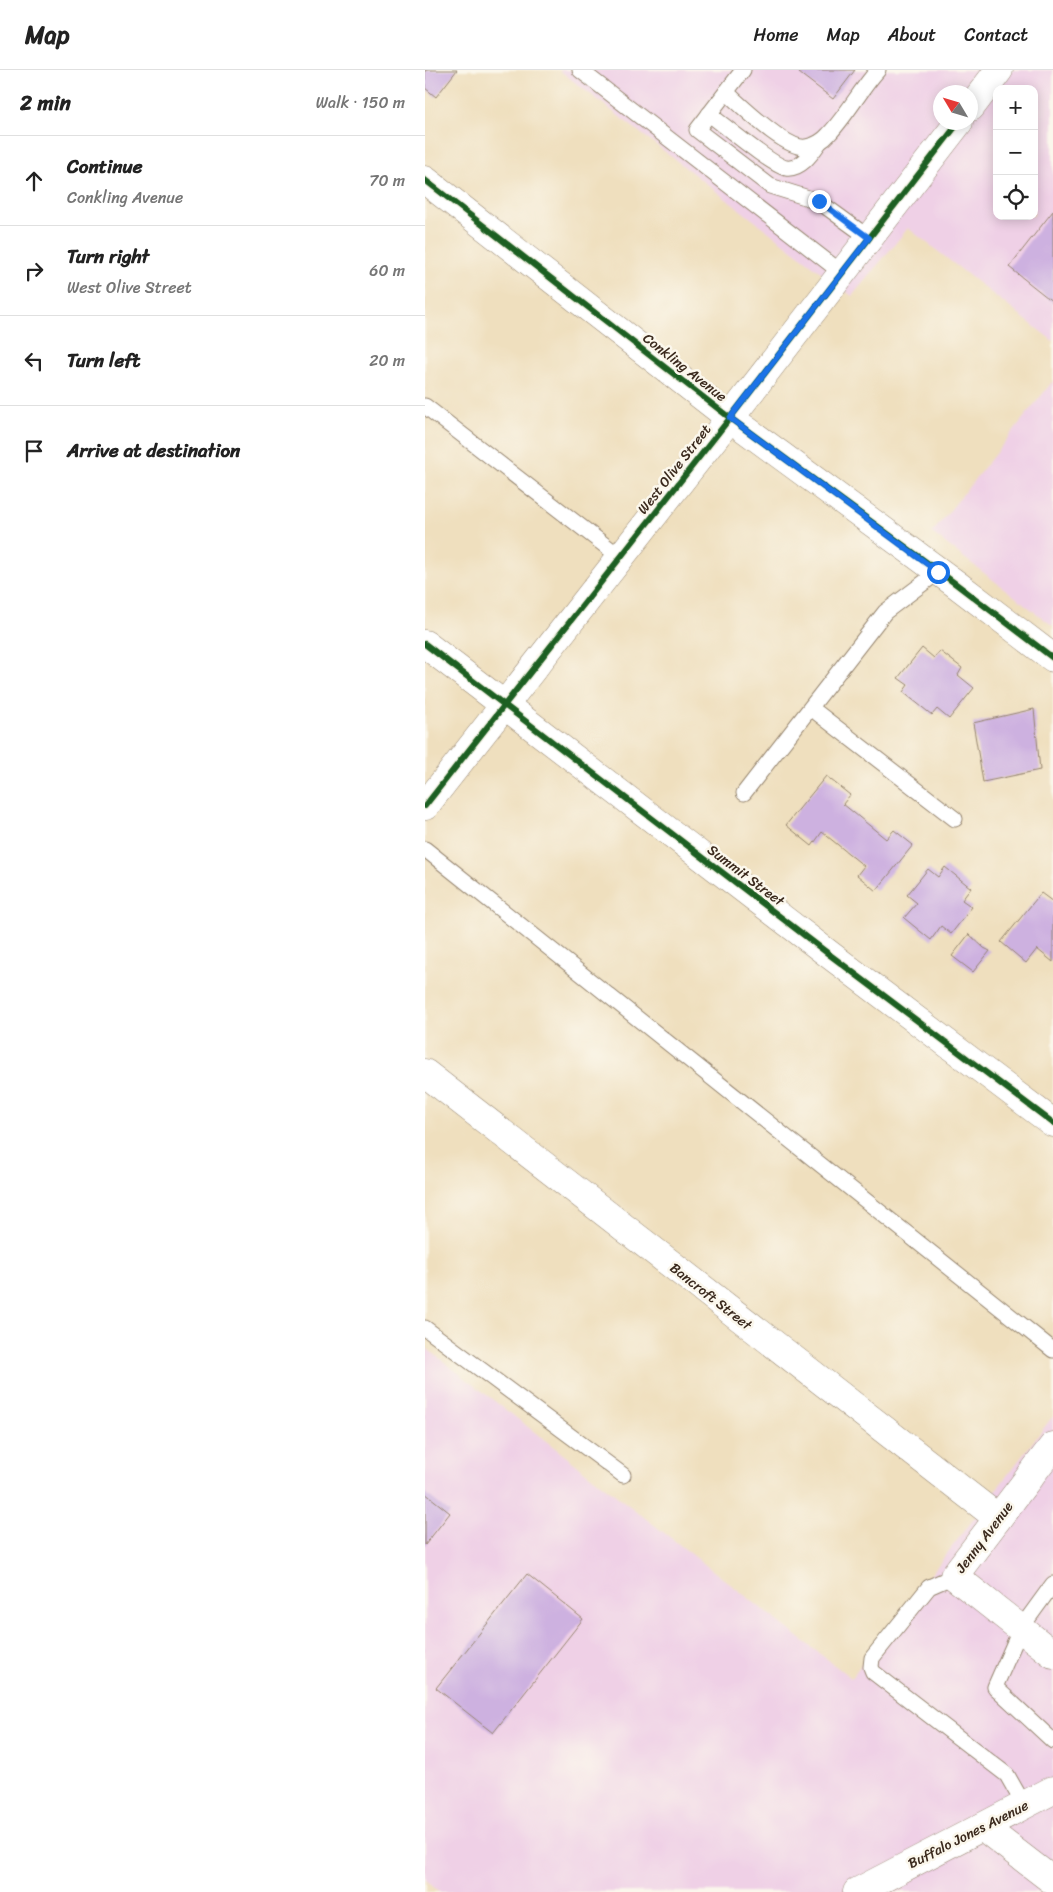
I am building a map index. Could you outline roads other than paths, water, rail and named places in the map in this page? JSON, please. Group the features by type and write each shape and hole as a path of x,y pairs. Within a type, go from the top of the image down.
{"street":[{"path":"978,98 999,70"},
{"name":"West Olive Street","path":"425,806 730,418 953,130"},
{"name":"Conkling Avenue","path":"425,180 730,418 1053,658"},
{"name":"Summit Street","path":"425,644 1053,1123"},
{"name":"Bancroft Street","path":"425,1073 998,1518"},
{"name":"Jenny Avenue","path":"1053,1446 954,1576 1053,1654"},
{"name":"Buffalo Jones Avenue","path":"857,1892 1053,1790"},
{"path":"983,1827 1053,1881"}],"lane":[{"path":"580,70 842,273"},
{"path":"743,70 697,130 770,186 819,201 869,238"},
{"path":"709,114 772,162 787,168 800,165 829,134 878,70"},
{"path":"726,92 780,138 793,146 806,148 819,143"},
{"path":"425,406 620,557"},
{"path":"744,793 885,612 938,572"},
{"path":"811,708 955,819"},
{"path":"425,849 1053,1350"},
{"path":"425,1328 623,1475"},
{"path":"954,1576 929,1587 872,1658 871,1667 873,1672 1007,1775 1024,1805"},
{"path":"1053,1584 1021,1628 995,1687 1053,1741"}]}
